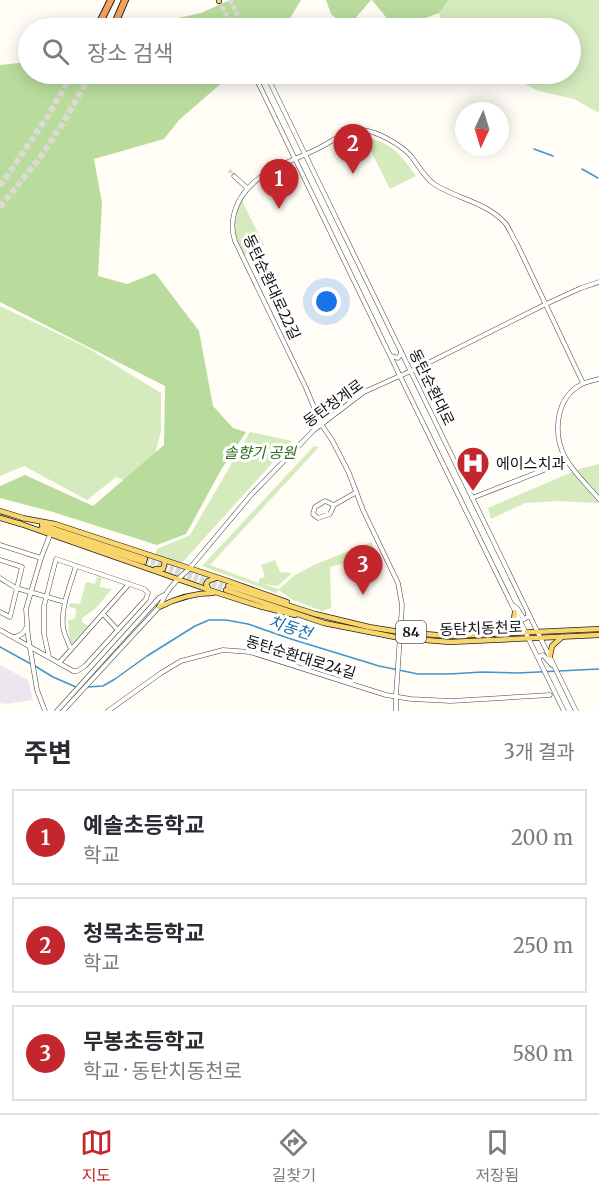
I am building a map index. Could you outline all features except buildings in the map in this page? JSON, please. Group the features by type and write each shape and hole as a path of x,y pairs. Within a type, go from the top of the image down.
{"highway":[{"path":"102,18 111,0"},
{"path":"118,18 126,0"}],"main road":[{"path":"0,511 144,560 0,518"},
{"path":"22,518 54,524 222,579 303,610"},
{"path":"18,523 209,590 226,590"},
{"path":"153,569 162,569 165,562 163,560"},
{"path":"209,590 206,584 208,581 214,578 222,579"},
{"path":"159,607 187,595 226,590"},
{"name":"동탄치동천로","path":"226,590 358,624 400,632 449,636 599,629"},
{"name":"동탄치동천로","path":"226,590 268,608 324,623 400,638 450,642 599,635"},
{"path":"501,633 514,625 515,612"},
{"path":"549,656 552,646 562,637"}],"street":[{"name":"동탄순환대로","path":"260,84 564,711"},
{"name":"동탄순환대로","path":"271,84 576,711"},
{"name":"동탄순환대로22길","path":"400,638 402,605 398,583 355,493 349,473 321,424 233,235 233,217 247,188 260,177 343,134 362,130 380,134 409,154 432,183 487,209 506,224 583,383"},
{"path":"234,176 247,188"},
{"name":"동탄청계로","path":"57,711 159,607 178,579 251,495 321,424 364,392 411,372 546,304 599,282"},
{"path":"390,356 398,358 401,354 400,350"},
{"path":"599,379 583,383 570,392 562,405 557,425 559,439 567,461 599,499"},
{"path":"414,404 413,398 416,396 424,400"},
{"path":"472,498 567,461"},
{"path":"334,505 325,501 315,507 313,514 318,518 330,514 334,505 355,493"},
{"path":"45,711 37,690 26,609 50,535"},
{"path":"0,545 41,558"},
{"path":"0,630 31,649 77,671 85,666 118,630 146,599 148,593 144,589 56,559 45,596 43,624 49,657"},
{"path":"0,560 22,567 10,617 0,612"},
{"path":"70,650 63,629 65,602 76,566"},
{"path":"0,578 16,588 65,602"},
{"path":"59,663 129,584"},
{"name":"동탄청계로","path":"63,711 159,598 165,595"},
{"path":"513,606 524,619 528,617 528,612"},
{"path":"102,614 118,630"},
{"path":"14,637 23,633 27,625"},
{"path":"396,711 400,638"},
{"name":"동탄순환대로24길","path":"108,711 181,661 223,650 250,652 319,675 396,696 421,700 443,701 550,695"},
{"path":"539,658 543,655 555,667"},
{"path":"552,686 550,695 558,699"}],"shaded area":[{"path":"0,665 28,680 33,700 0,703"}],"green space":[{"path":"230,0 301,0 290,18 178,18 201,13"},
{"path":"326,0 371,0 356,18 336,18 331,14"},
{"path":"372,0 449,0 439,13 425,18 387,18"},
{"path":"449,0 599,0 599,113 574,99 539,91 525,84 581,84 581,18 441,18 439,13"},
{"path":"18,63 18,84 220,84 179,120 164,139 94,159 102,203 98,276 127,284 155,273 199,331 213,406 233,428 246,432 221,470 186,534 157,545 0,498 0,486 25,475 93,506 164,445 165,386 0,302 0,65"},
{"path":"364,137 374,139 395,150 416,176 390,189"},
{"path":"241,199 264,245 244,256 235,234 236,215"},
{"path":"0,306 86,347 161,393 161,431 150,473 133,484 116,477 87,500 24,466 0,476"},
{"name":"솔향기 공원","path":"250,432 292,441 182,563 155,555 157,549 190,535"},
{"path":"314,446 319,447 210,565 259,583 259,579 265,577 261,565 275,560 280,572 292,573 278,586 263,584 279,589 295,575 316,564 371,542 378,554 330,567 331,608 322,611 291,599 279,590 276,593 202,566"},
{"path":"599,464 599,503 558,501 525,503 491,519 488,508 579,469"},
{"path":"97,576 102,578 99,587 112,589 95,609 82,618 82,622 88,626 72,643 68,620 75,619 76,609 69,607 69,603 80,604 86,582 95,584"}],"waterway":[{"path":"534,149 553,156"},
{"path":"582,169 598,178"},
{"name":"치동천","path":"87,687 103,686 195,626 209,620 248,624 379,666 418,674 599,669"},
{"name":"치동천","path":"0,647 31,664"},
{"name":"치동천","path":"35,666 76,687"}],"tunnel":[{"path":"230,0 239,18"},
{"path":"219,1 228,18"},
{"path":"0,186 48,116 66,84"},
{"path":"0,207 39,159 85,84"},
{"path":"229,170 234,176"},
{"path":"145,559 228,586"},
{"path":"144,562 226,590"}],"place":[{"name":"청목초등학교","path":"353,174"},
{"name":"예솔초등학교","path":"279,209"},
{"name":"에이스치과","path":"473,492"},
{"name":"무봉초등학교","path":"363,595"}]}
